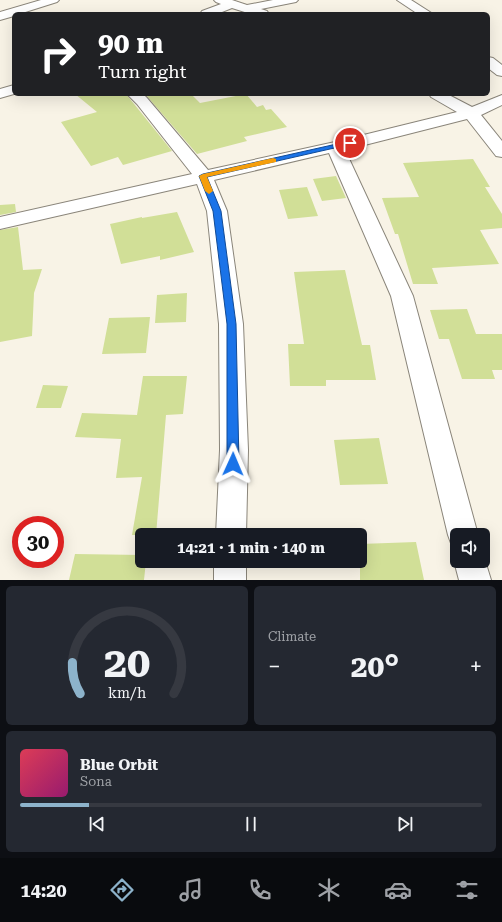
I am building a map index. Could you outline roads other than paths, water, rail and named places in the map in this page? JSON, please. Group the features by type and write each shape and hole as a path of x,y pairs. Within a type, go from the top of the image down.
{"street":[{"path":"13,12 53,0"},
{"path":"220,0 258,12"},
{"path":"249,8 292,0"},
{"path":"403,0 423,12"},
{"path":"211,12 232,4"},
{"path":"0,16 12,12"},
{"path":"490,63 502,72"},
{"path":"0,94 12,90"},
{"path":"136,96 203,176 217,211 231,324 234,450 231,528"},
{"path":"440,96 471,113 502,152"},
{"path":"0,224 203,176 335,147 471,113 502,100"},
{"path":"335,147 402,296 461,528"},
{"path":"230,568 230,580"},
{"path":"472,568 475,580"}]}
